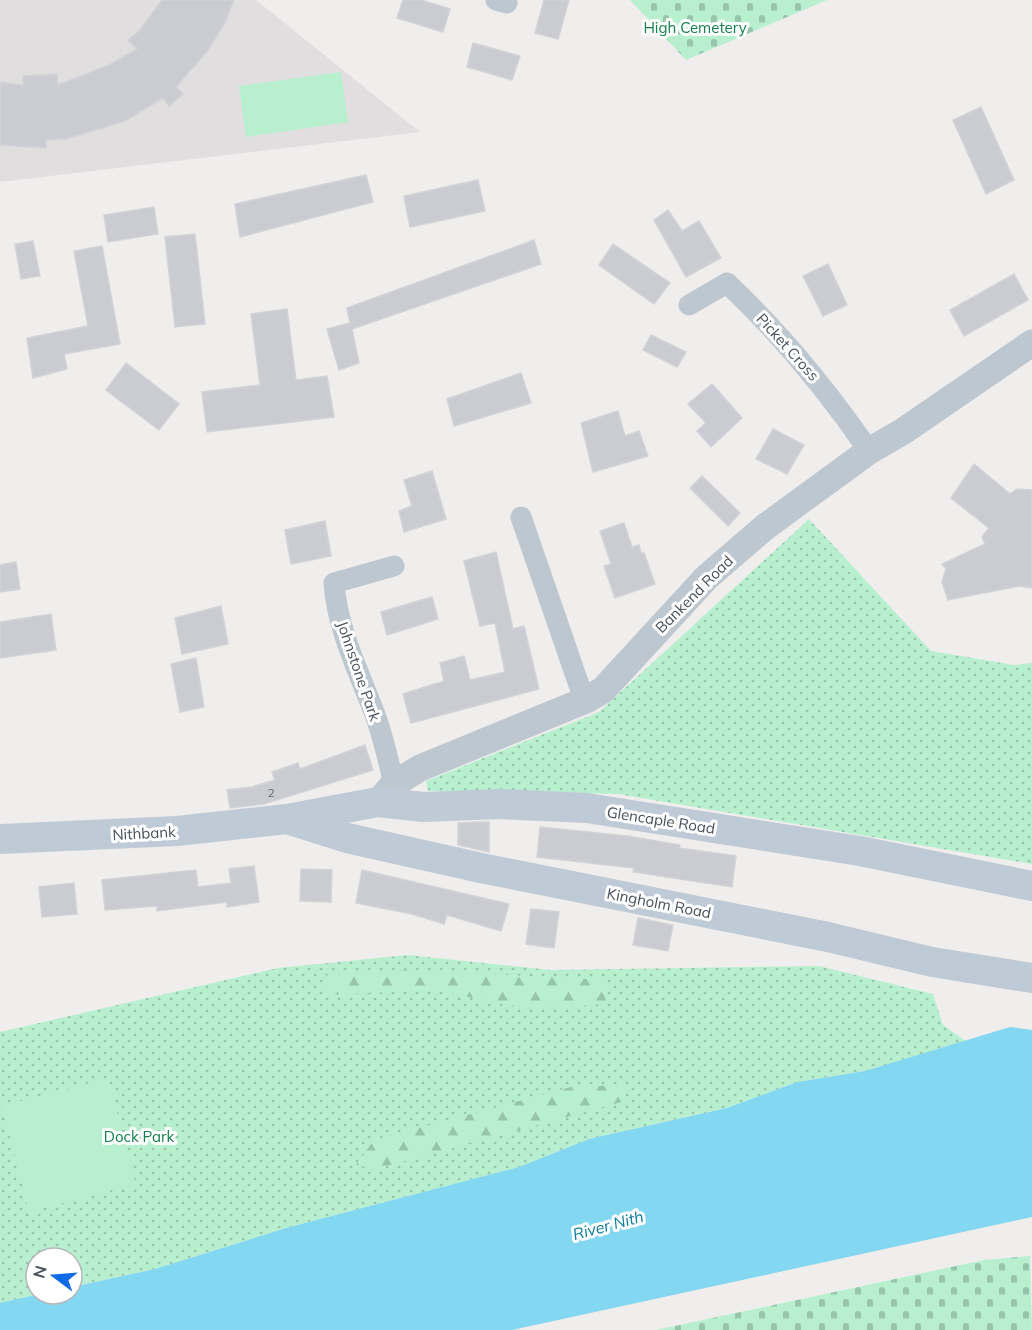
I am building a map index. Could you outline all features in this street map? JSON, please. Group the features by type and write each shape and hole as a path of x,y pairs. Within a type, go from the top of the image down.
{"main road":[{"name":"Glencaple Road","path":"287,819 386,793 423,807 500,804 587,808 860,851 1032,885"},
{"name":"Nithbank","path":"0,839 177,831 287,819"},
{"name":"Kingholm Road","path":"287,819 347,838 481,868 828,937 932,962 1032,978"}],"street":[{"name":"Picket Cross","path":"689,305 727,284 769,323 830,394 869,451"},
{"name":"Bankend Road","path":"386,793 420,768 586,700 603,690 707,577 765,527 869,451 902,432 1032,343"},
{"path":"521,517 586,700"},
{"name":"Johnstone Park","path":"386,793 375,715 351,656 335,600 334,583 394,566"}],"shaded area":[{"path":"0,0 256,0 420,132 0,182"}],"green space":[{"name":"High Cemetery","path":"630,0 827,0 686,60"},
{"path":"341,72 348,122 246,137 239,86"},
{"path":"809,519 931,651 1014,665 1032,663 1032,864 618,794 428,791 426,781 599,712"},
{"name":"Dock Park","path":"408,955 551,970 819,966 933,994 943,1025 966,1041 865,1071 797,1082 727,1108 589,1139 519,1167 286,1228 155,1269 84,1284 84,1246 24,1246 24,1297 0,1303 0,1032 278,968"},
{"path":"410,970 607,980 605,1004 531,1009 433,990 324,995 327,975"},
{"path":"108,1078 136,1184 29,1212 2,1106"},
{"path":"626,1085 625,1101 376,1169 356,1165 374,1140 571,1087"},
{"path":"1030,1256 1032,1330 656,1330 984,1260"}],"water":[{"name":"River Nith","path":"1010,1027 1032,1030 1032,1217 512,1330 0,1330 0,1303 24,1297 24,1306 84,1306 84,1284 155,1269 286,1228 519,1167 589,1139 727,1108 797,1082 865,1071"}],"building":[{"path":"162,0 234,0 225,23 208,50 176,87 183,94 169,106 163,98 125,121 66,139 46,140 46,148 0,145 0,82 23,85 23,76 57,74 58,85 109,65 137,49 128,40 140,30"},
{"path":"403,0 421,0 450,9 443,32 397,18"},
{"path":"544,0 569,0 558,39 535,33"},
{"path":"473,43 520,56 512,80 467,67"},
{"path":"981,107 1014,180 986,194 953,120"},
{"path":"366,175 373,202 240,237 235,204"},
{"path":"478,180 485,211 410,227 404,196"},
{"path":"154,207 158,234 108,242 104,215"},
{"path":"668,210 682,231 699,221 721,258 686,277 654,220"},
{"path":"195,234 205,324 175,327 165,237"},
{"path":"534,240 541,264 352,329 359,363 339,370 327,329 350,323 347,308"},
{"path":"33,241 40,276 21,279 15,244"},
{"path":"613,244 670,283 654,304 599,265"},
{"path":"102,246 120,344 64,354 67,369 33,378 27,338 88,326 74,251"},
{"path":"828,264 847,305 823,316 803,276"},
{"path":"1014,274 1028,300 964,336 950,310"},
{"path":"287,309 296,380 327,376 334,417 207,432 202,392 260,385 251,314"},
{"path":"651,335 686,352 677,367 643,350"},
{"path":"126,363 179,404 159,430 106,390"},
{"path":"521,373 531,403 454,426 447,399"},
{"path":"712,384 742,418 711,447 697,431 706,423 688,404"},
{"path":"618,411 625,436 639,431 648,456 593,472 581,423"},
{"path":"773,429 804,445 787,474 756,459"},
{"path":"974,464 1010,494 1017,489 1032,490 1032,588 1019,586 948,600 942,582 946,569 942,564 985,544 982,537 989,528 951,498"},
{"path":"432,471 446,519 404,532 399,511 412,506 404,480"},
{"path":"702,476 740,513 728,526 690,488"},
{"path":"325,521 331,556 291,564 285,530"},
{"path":"624,523 632,547 639,545 641,553 644,553 655,584 615,598 604,566 611,564 600,531"},
{"path":"496,552 513,629 524,626 539,689 411,723 403,694 444,681 440,663 464,656 470,680 505,672 495,623 480,626 464,561"},
{"path":"16,562 20,589 0,592 0,565"},
{"path":"432,597 438,619 387,635 381,612"},
{"path":"221,606 228,644 182,654 175,618"},
{"path":"51,614 56,650 0,658 0,622"},
{"path":"196,658 204,707 180,712 171,664"},
{"path":"365,745 373,770 264,804 230,808 227,790 252,787 275,780 272,772 298,763 300,769"},
{"path":"489,822 489,852 458,845 458,823"},
{"path":"540,827 627,836 680,845 679,848 736,856 732,887 633,872 634,868 537,857"},
{"path":"254,866 259,902 227,907 227,902 157,911 157,906 105,910 102,880 196,870 198,887 231,883 229,869"},
{"path":"301,869 332,870 331,902 300,901"},
{"path":"362,870 509,904 501,931 447,915 444,924 412,914 356,903"},
{"path":"74,883 77,914 42,917 39,887"},
{"path":"531,909 559,912 554,948 526,944"},
{"path":"638,918 673,925 668,951 633,945"}]}
